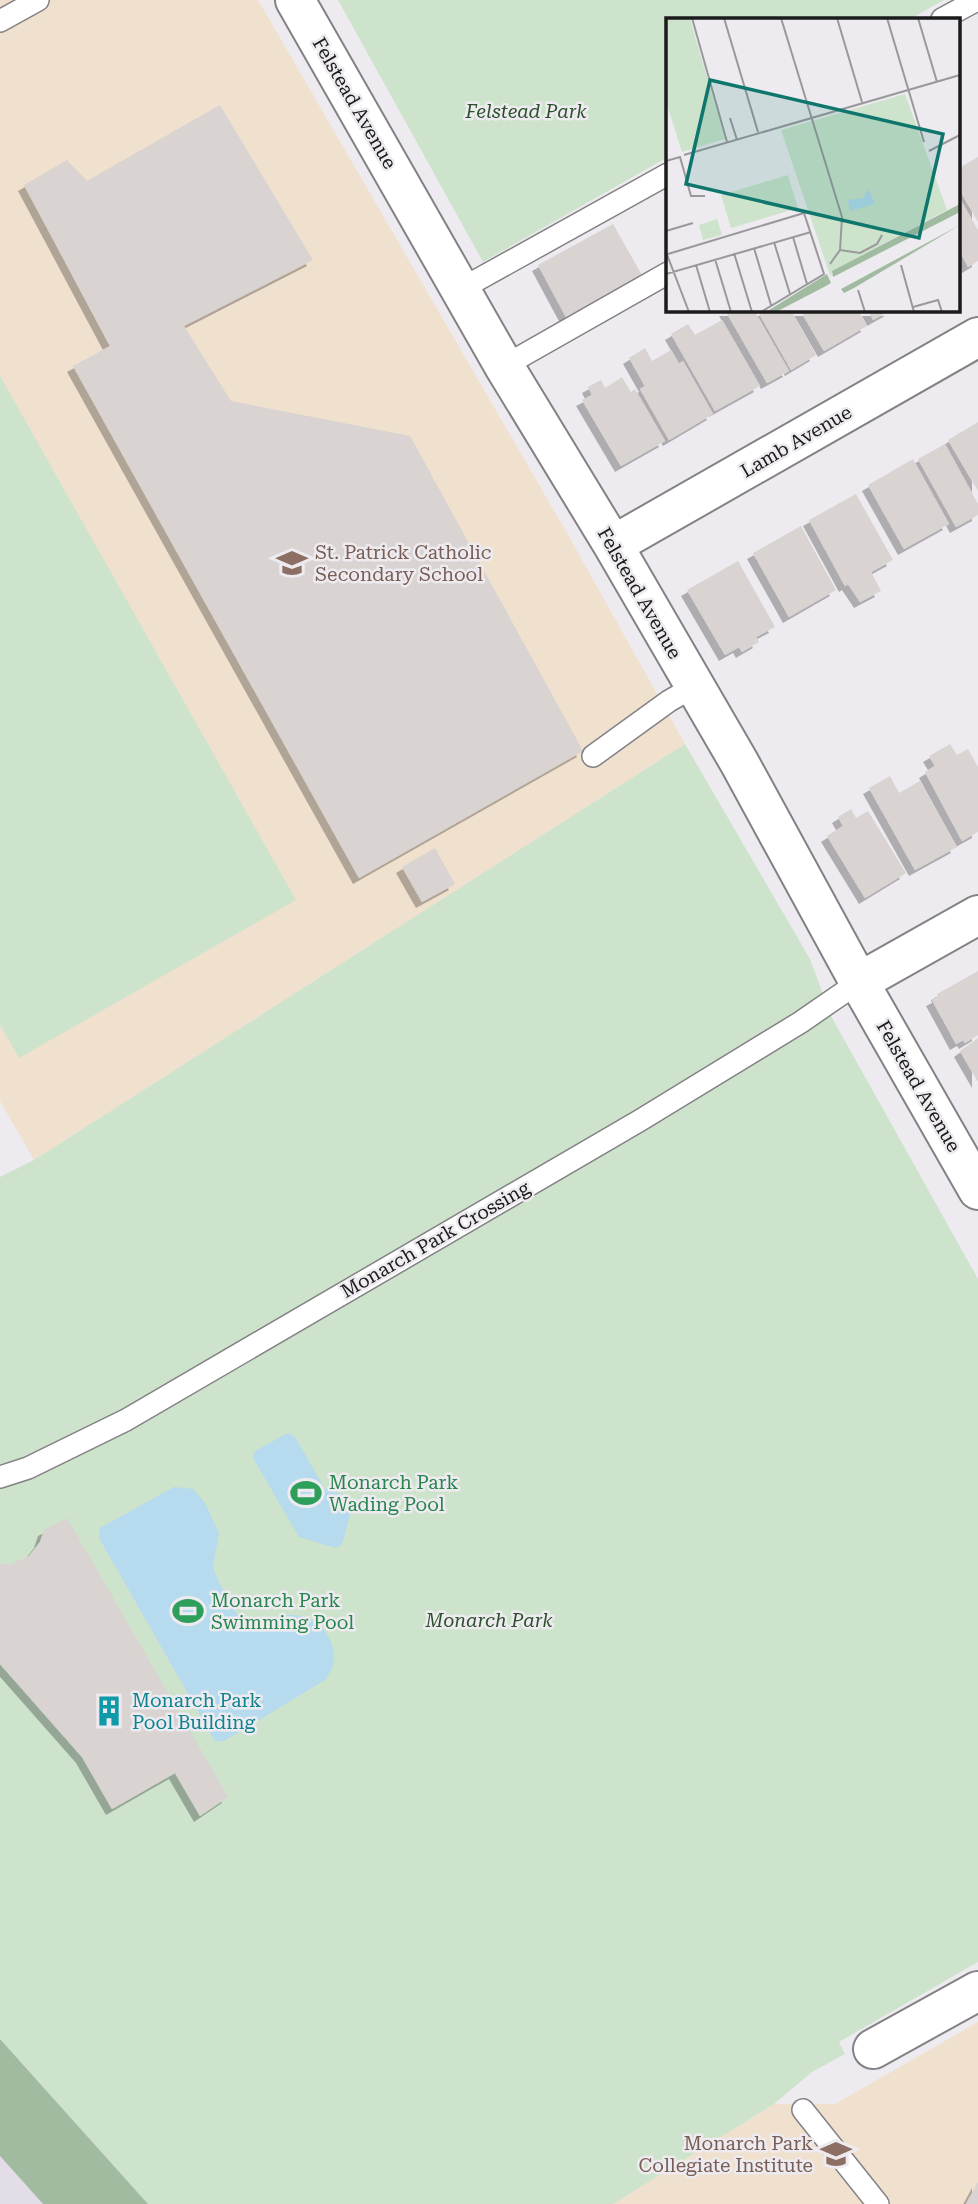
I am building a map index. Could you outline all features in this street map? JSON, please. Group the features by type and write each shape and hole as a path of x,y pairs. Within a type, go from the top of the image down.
{"street":[{"name":"Felstead Avenue","path":"295,0 504,366 614,545 695,686 978,1190"},
{"name":"Lamb Avenue","path":"614,545 978,337"},
{"path":"859,982 978,915"},
{"path":"873,2049 978,1991"}],"lane":[{"path":"0,21 38,0"},
{"path":"945,18 977,0"},
{"path":"461,289 666,175"},
{"path":"504,366 666,273"},
{"path":"593,756 669,701 695,686"},
{"name":"Monarch Park Crossing","path":"0,1477 28,1468 126,1419 639,1121 801,1022 859,982"},
{"path":"803,2109 878,2204"}],"shaded area":[{"name":"St. Patrick Catholic Secondary School","path":"0,0 258,0 567,533 685,744 34,1160 0,1101"},
{"name":"Monarch Park Collegiate Institute","path":"978,2022 978,2204 613,2204 774,2104 835,2104"},
{"path":"0,2156 43,2204 0,2204"}],"green space":[{"name":"Felstead Park","path":"338,0 944,0 912,18 666,18 666,158 483,262"},
{"path":"0,376 296,900 19,1058 0,1025"},
{"name":"Monarch Park","path":"685,744 810,959 831,1016 978,1279 978,1962 839,2042 845,2054 812,2072 774,2104 613,2204 148,2204 0,2039 0,1177 34,1160"},
{"path":"0,2039 148,2204 43,2204 0,2156"}],"water":[{"name":"Monarch Park Wading Pool","path":"288,1433 295,1437 325,1489 351,1497 353,1503 342,1544 336,1548 299,1537 253,1458 255,1451"},
{"name":"Monarch Park Swimming Pool","path":"174,1487 193,1489 205,1503 219,1533 213,1567 238,1616 252,1624 289,1615 308,1618 329,1637 334,1655 331,1671 325,1680 224,1741 215,1741 99,1538 100,1528"}],"building":[{"path":"220,105 313,260 184,326 231,401 410,436 583,751 359,878 73,366 110,346 24,185 67,160 87,181"},
{"path":"978,157 978,222 960,191 960,167"},
{"path":"960,199 978,230 978,261 968,267 960,252"},
{"path":"613,224 643,277 567,319 538,265"},
{"path":"726,312 755,312 789,371 767,383"},
{"path":"758,312 792,312 816,355 791,370"},
{"path":"801,312 859,312 867,326 824,351"},
{"path":"869,312 887,312 873,320"},
{"path":"722,320 760,386 715,411 671,334 688,324 695,335"},
{"path":"645,348 652,361 671,350 679,364 683,361 713,414 669,440 640,389 645,386 629,358"},
{"path":"622,377 631,392 635,389 665,441 621,466 582,400 592,395 588,387 601,380 605,388"},
{"path":"978,422 978,491 948,440"},
{"path":"945,444 978,504 978,515 956,527 918,459"},
{"path":"913,459 949,524 904,549 868,485"},
{"path":"856,494 893,560 871,572 881,591 860,602 848,584 845,586 809,520"},
{"path":"801,526 836,590 789,617 753,553"},
{"path":"738,561 775,627 756,637 759,642 742,652 739,647 725,655 687,590"},
{"path":"950,744 957,755 968,749 978,767 978,832 962,841 925,772 935,766 929,756"},
{"path":"890,776 899,793 920,781 957,847 915,870 869,788"},
{"path":"851,809 856,818 868,811 906,873 865,898 827,836 843,826 838,817"},
{"path":"435,848 455,884 422,902 402,867"},
{"path":"978,971 978,1035 965,1043 963,1040 956,1044 932,1000 938,997 937,994"},
{"path":"978,1038 978,1082 960,1051"},
{"name":"Monarch Park Pool Building","path":"67,1518 228,1797 200,1816 175,1773 112,1809 82,1757 0,1664 0,1564 11,1564 29,1556 40,1542 44,1530"},
{"path":"978,2182 978,2204 966,2204"}],"place":[{"name":"St. Patrick Catholic Secondary School","path":"292,563"},
{"name":"Monarch Park Wading Pool","path":"306,1493"},
{"name":"Monarch Park Swimming Pool","path":"188,1611"},
{"name":"Monarch Park Pool Building","path":"109,1711"},
{"name":"Monarch Park Collegiate Institute","path":"836,2154"}]}
